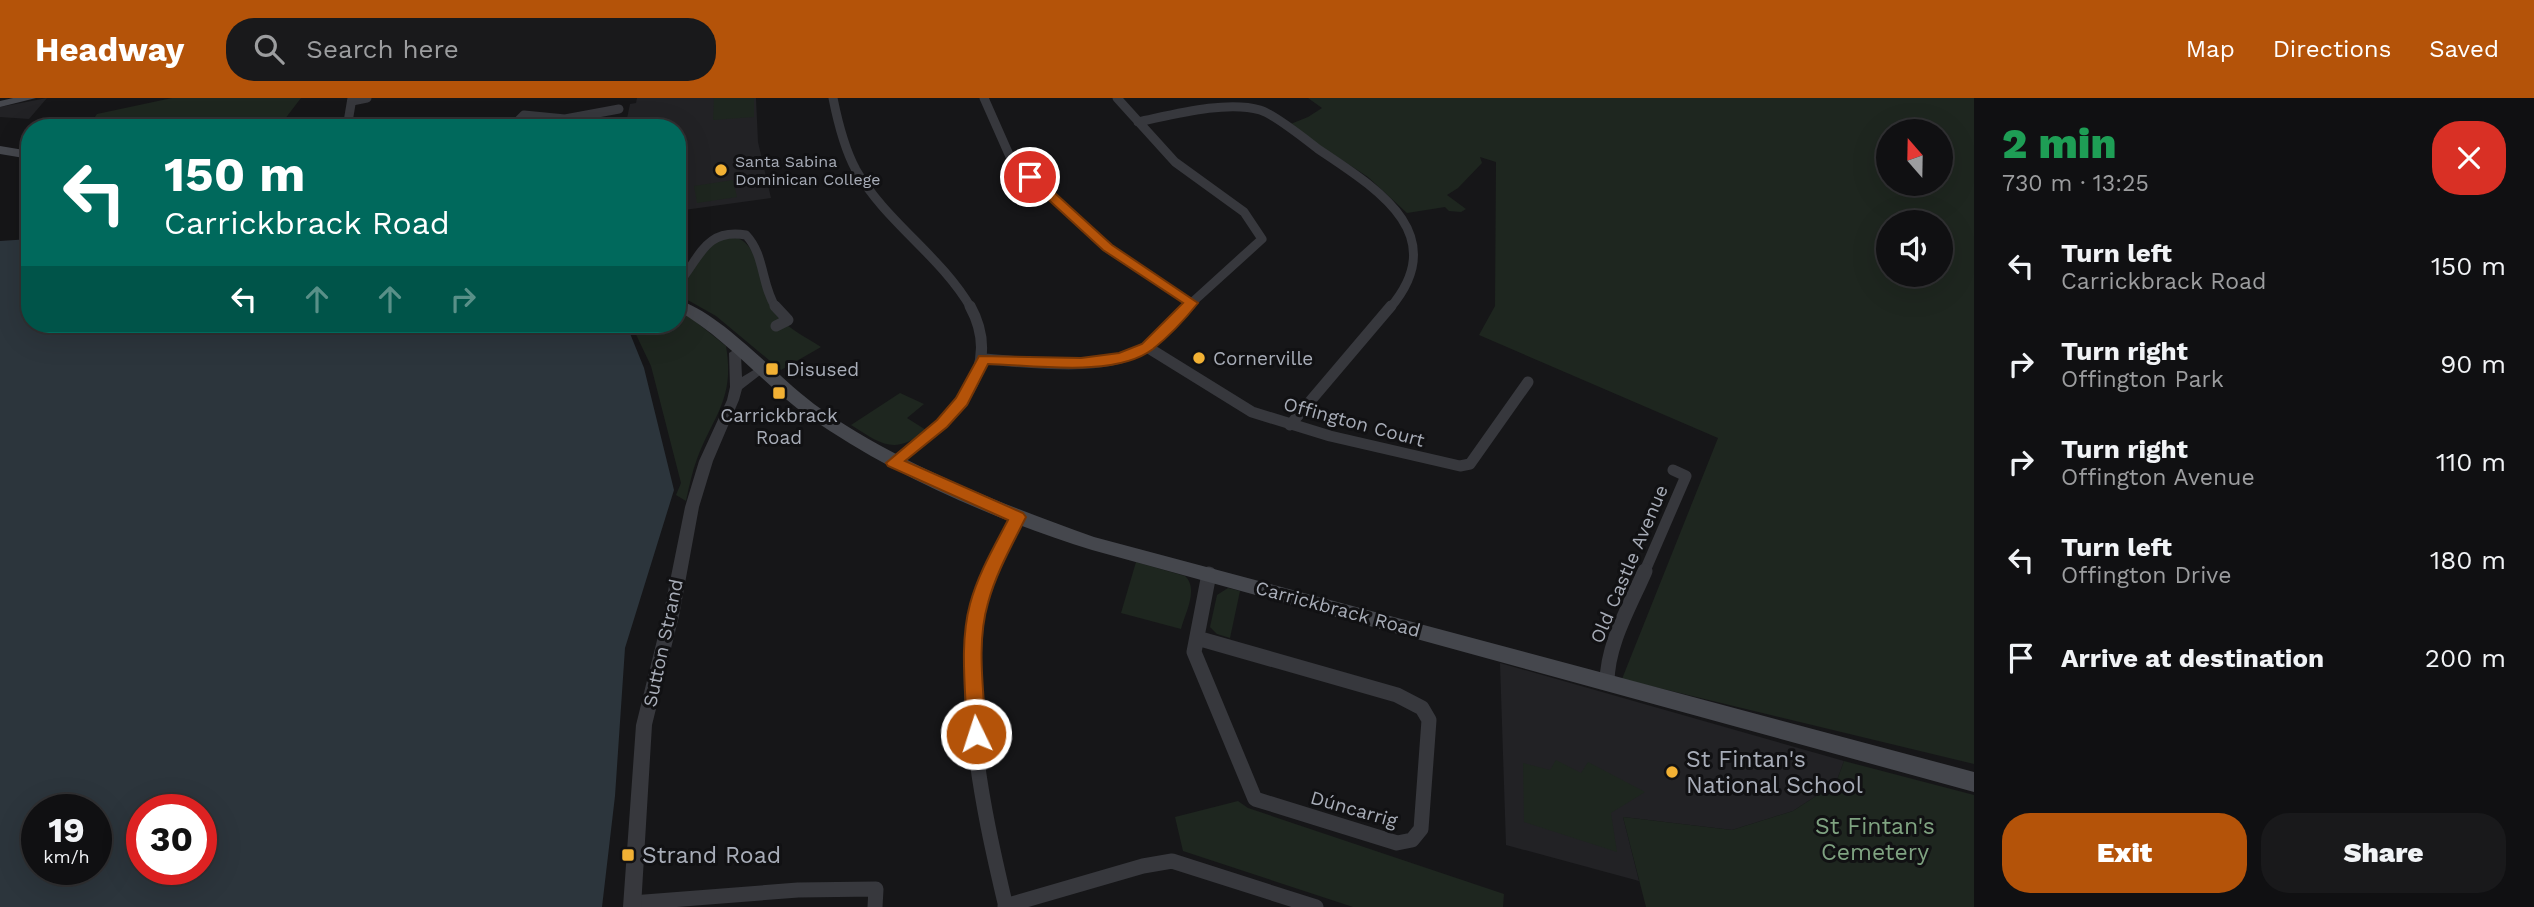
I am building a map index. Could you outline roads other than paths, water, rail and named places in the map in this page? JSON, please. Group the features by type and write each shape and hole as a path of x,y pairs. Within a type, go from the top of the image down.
{"main road":[{"path":"0,104 30,98"},
{"path":"0,150 21,154"},
{"name":"Carrickbrack Road","path":"686,310 741,349 813,411 894,463 951,491 1017,517 1092,543 1974,782"}],"street":[{"path":"349,119 352,99 367,98"},
{"path":"833,98 840,131 854,166 872,192 961,293 977,320 984,359 961,401 942,423 894,463"},
{"path":"984,98 1011,159 1107,248 1191,303"},
{"path":"984,359 1081,363 1122,357 1147,347 1262,239 1256,224 1243,211 1164,152 1117,98"},
{"path":"1138,122 1217,107 1261,110 1360,177 1399,211 1413,238 1415,265 1395,302 1290,425"},
{"path":"520,119 524,115 565,119 619,109"},
{"path":"686,273 711,239 728,234 746,236 757,248 765,285 773,304 788,320 776,326"},
{"name":"Offington Court","path":"1147,347 1252,412 1290,425 1460,466 1470,464 1528,382"},
{"name":"Sutton Strand","path":"632,905 644,725 671,616 692,507 706,461 736,387 735,353 741,349"},
{"path":"736,387 762,369"},
{"name":"Old Castle Avenue","path":"1608,683 1607,668 1617,635 1686,476 1673,470"},
{"path":"1017,517 993,566 979,604 973,642 974,707 981,786 1005,906 1143,866 1172,861 1316,907"},
{"name":"Dúncarrig","path":"1197,638 1397,695 1422,708 1429,720 1421,829 1412,840 1397,843 1255,799 1194,652 1209,574"},
{"path":"632,905 798,890 876,890 875,907"}],"place":[{"name":"Santa Sabina Dominican College","path":"721,170"},
{"name":"Cornerville","path":"1199,358"},
{"name":"Disused","path":"772,369"},
{"name":"Carrickbrack Road","path":"779,393"},
{"name":"St Fintan's National School","path":"1672,772"},
{"name":"Strand Road","path":"628,855"}],"park label":[{"name":"St Fintan's Cemetery","path":"1875,839"}]}
